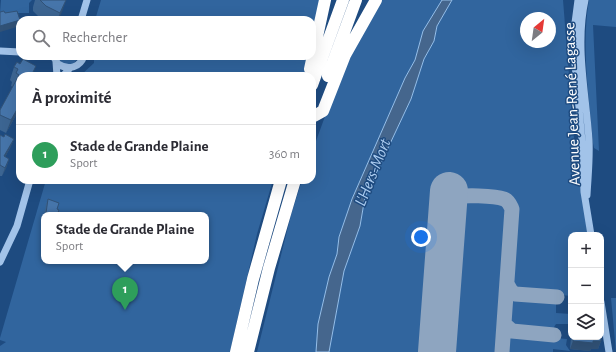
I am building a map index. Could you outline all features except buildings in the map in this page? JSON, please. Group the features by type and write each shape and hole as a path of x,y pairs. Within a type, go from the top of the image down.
{"highway":[{"path":"316,40 325,0"},
{"path":"316,73 343,0"},
{"path":"316,112 356,0"},
{"path":"316,117 323,111 345,55 376,0"},
{"path":"309,72 312,60"},
{"path":"236,352 255,272 280,184"},
{"path":"248,352 269,268 294,184"}],"street":[{"path":"82,16 87,0"},
{"name":"Avenue Jean-René Lagasse","path":"578,0 574,48 586,170"},
{"name":"Avenue Jean-René Lagasse","path":"585,0 582,17 581,49 586,208 590,232"},
{"path":"0,46 16,47"},
{"path":"0,51 16,52"},
{"path":"53,60 56,72"},
{"path":"55,60 61,66 70,68"},
{"path":"67,72 70,68 80,64 82,60"},
{"path":"0,262 17,226 29,184"},
{"path":"601,304 608,352"}],"shaded area":[{"path":"1,0 32,0 29,3 29,13 0,13"},
{"path":"101,0 321,0 316,27 316,16 96,16"},
{"path":"381,0 442,0 424,31 415,60 405,78 352,199 339,237 337,254 329,277 318,324 316,352 257,352 291,215 301,184 316,184 316,141 339,78"},
{"path":"452,0 563,0 575,151 588,232 568,232 568,296 514,290 511,284 516,213 514,204 508,197 502,194 438,189 425,352 329,352 344,271 360,226 365,197 411,99 424,59 434,41 437,26"},
{"path":"589,0 616,0 616,27 593,25 599,151 594,148 593,143 586,72 586,36"},
{"path":"58,60 76,60 73,64 62,64"},
{"path":"94,60 309,60 305,72 84,72 94,63"},
{"path":"45,184 272,184 257,234 230,352 0,352 0,346 6,342 0,340"},
{"path":"470,201 503,203 508,210 498,352 450,352 460,211 465,203"},
{"path":"515,297 556,301 556,313 568,314 568,324 556,324 551,332 517,328 508,321 509,302"},
{"path":"611,298 616,298 616,352"},
{"path":"517,335 567,339 566,345 570,351 553,349 553,352 506,352 509,338"}],"water":[{"name":"L'Hers-Mort","path":"442,0 452,0 437,26 434,41 424,59 411,99 365,197 360,226 344,271 329,352 316,352 318,324 329,277 337,254 339,237 352,199 405,78 415,60 423,31"}],"taxiway":[{"path":"448,208 454,198 479,196 504,199 508,202 512,209 502,352"},
{"path":"507,284 511,291 515,294 557,297"},
{"path":"504,324 512,331 554,335"}],"runway":[{"path":"437,352 449,191"}],"place":[{"name":"Stade de Grande Plaine","path":"125,310"}]}
